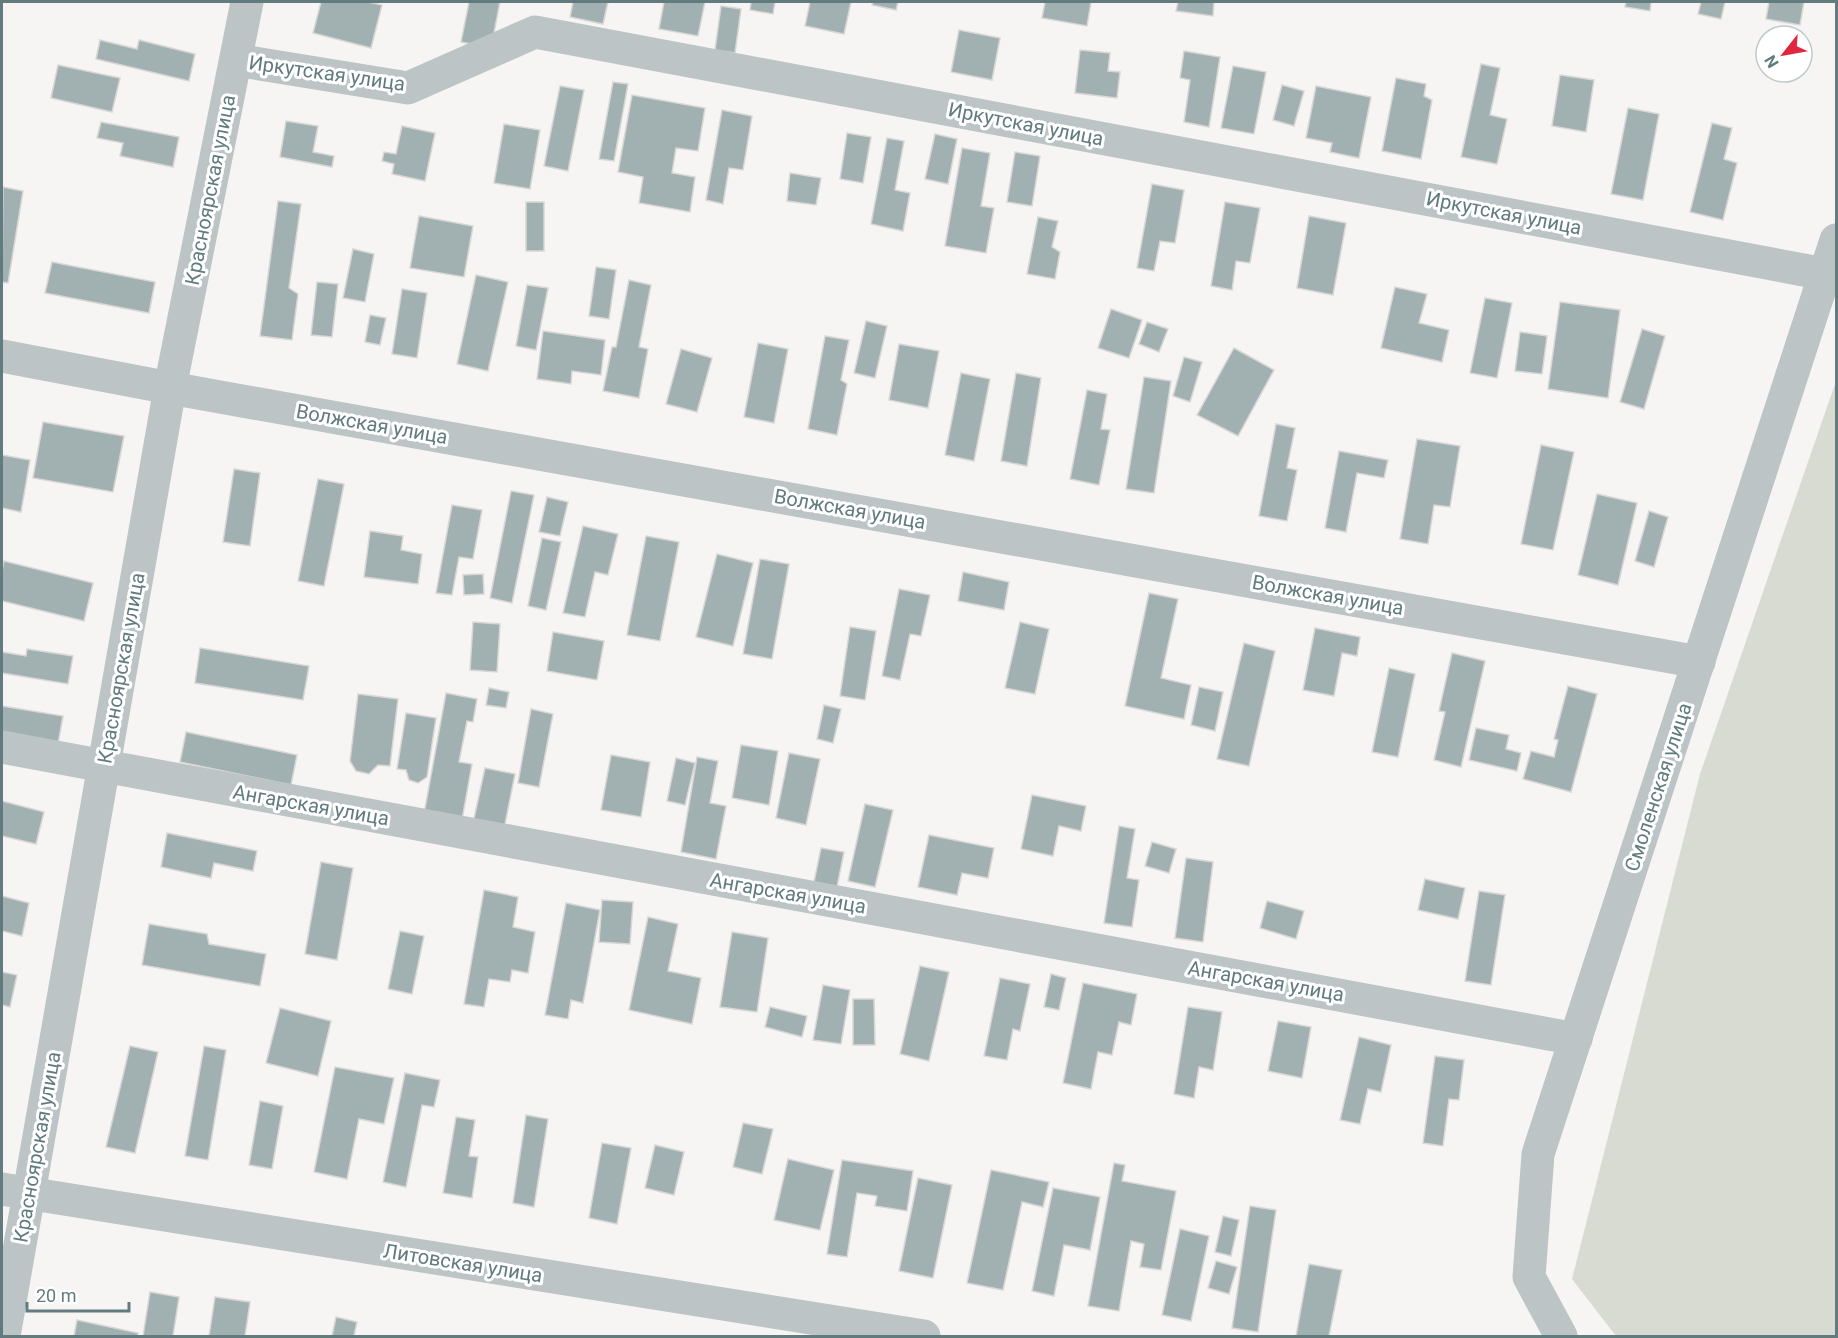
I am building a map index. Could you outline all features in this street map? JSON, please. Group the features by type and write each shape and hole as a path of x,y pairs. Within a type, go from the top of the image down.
{"street":[{"name":"Красноярская улица","path":"4,1336 15,1192 104,767 170,388 247,2"},
{"name":"Иркутская улица","path":"236,60 408,88 535,32 1825,274"},
{"name":"Смоленская улица","path":"1561,1336 1529,1277 1538,1154 1836,240"},
{"name":"Волжская улица","path":"2,356 1699,662"},
{"name":"Ангарская улица","path":"2,747 1576,1039"},
{"name":"Литовская улица","path":"15,1192 924,1336"}],"shaded area":[{"path":"1836,381 1836,1336 1616,1336 1572,1279 1700,774"}],"building":[{"path":"321,2 368,2 382,5 371,48 313,33"},
{"path":"469,2 500,2 491,48 461,42"},
{"path":"573,2 608,2 603,24 570,17"},
{"path":"664,2 705,2 698,36 659,29"},
{"path":"751,2 775,2 773,14 750,10"},
{"path":"810,2 851,2 844,34 805,26"},
{"path":"873,2 898,2 896,10 872,5"},
{"path":"1045,2 1091,2 1087,26 1042,18"},
{"path":"1178,2 1214,2 1213,16 1176,11"},
{"path":"1626,2 1651,2 1650,11 1625,7"},
{"path":"1701,2 1725,2 1721,19 1698,14"},
{"path":"1769,2 1804,2 1800,24 1766,19"},
{"path":"721,6 741,9 735,53 715,50"},
{"path":"959,30 1000,38 992,80 951,72"},
{"path":"100,40 137,49 139,40 195,54 189,81 96,59"},
{"path":"1080,50 1110,53 1108,71 1120,72 1117,98 1075,93"},
{"path":"1184,51 1220,57 1209,127 1184,122 1190,80 1180,78"},
{"path":"1481,64 1500,68 1490,115 1507,119 1497,164 1461,157"},
{"path":"58,65 120,78 112,112 51,98"},
{"path":"1233,66 1266,72 1254,134 1221,128"},
{"path":"1560,75 1594,80 1586,132 1552,126"},
{"path":"1396,78 1426,84 1424,96 1432,100 1421,159 1382,151"},
{"path":"613,82 628,84 614,161 599,159"},
{"path":"1282,85 1304,91 1294,126 1273,120"},
{"path":"560,86 584,90 568,171 544,166"},
{"path":"1316,86 1371,97 1359,158 1330,152 1332,143 1306,138"},
{"path":"632,95 705,108 698,151 676,148 672,173 695,177 690,212 639,203 643,177 618,172"},
{"path":"1628,108 1659,114 1643,200 1611,194"},
{"path":"722,110 752,116 743,170 729,168 723,204 706,200"},
{"path":"286,121 318,126 313,152 334,156 332,167 280,157"},
{"path":"101,122 179,137 173,167 120,156 123,143 97,138"},
{"path":"1712,123 1732,128 1724,159 1737,163 1723,220 1690,212"},
{"path":"504,124 540,130 530,189 494,183"},
{"path":"402,126 435,133 425,181 392,174 394,164 382,161 384,152 396,154"},
{"path":"847,133 871,137 863,183 840,179"},
{"path":"935,134 957,139 948,184 925,179"},
{"path":"887,138 904,141 895,190 910,193 903,231 871,224"},
{"path":"962,148 990,153 981,206 994,208 986,253 945,246"},
{"path":"1015,152 1040,156 1032,206 1007,202"},
{"path":"790,173 821,178 816,205 787,201"},
{"path":"1152,184 1184,190 1175,243 1160,241 1154,271 1137,268"},
{"path":"3,187 23,191 8,283 2,282"},
{"path":"278,201 301,204 289,288 298,294 292,340 260,336"},
{"path":"526,202 544,202 544,251 526,251"},
{"path":"1225,202 1260,208 1250,263 1236,261 1232,290 1211,286"},
{"path":"419,216 473,226 464,277 410,268"},
{"path":"1309,216 1346,223 1333,295 1297,288"},
{"path":"1038,217 1058,221 1052,247 1060,252 1055,279 1027,274"},
{"path":"353,249 374,254 365,302 343,298"},
{"path":"52,262 155,282 149,313 45,293"},
{"path":"596,267 616,270 609,319 589,316"},
{"path":"476,275 508,282 488,371 457,364"},
{"path":"629,280 651,285 639,347 648,349 639,398 603,391 612,347 616,347"},
{"path":"317,282 338,284 332,337 311,335"},
{"path":"527,285 548,288 536,350 516,346"},
{"path":"1395,287 1427,294 1419,323 1449,330 1442,362 1381,348"},
{"path":"402,289 427,293 417,358 392,354"},
{"path":"1485,298 1512,303 1497,378 1470,373"},
{"path":"1560,302 1620,310 1608,398 1548,389"},
{"path":"1111,309 1142,320 1129,358 1098,348"},
{"path":"370,315 386,318 380,345 365,342"},
{"path":"866,321 887,326 875,378 854,373"},
{"path":"1147,322 1168,329 1159,352 1139,344"},
{"path":"1642,329 1665,336 1644,409 1620,402"},
{"path":"543,331 605,340 601,375 572,371 571,384 537,379"},
{"path":"1520,332 1547,336 1542,374 1515,371"},
{"path":"825,336 849,340 841,380 847,384 837,435 808,429"},
{"path":"758,343 788,349 774,423 744,417"},
{"path":"899,344 939,351 928,408 889,400"},
{"path":"1234,348 1274,370 1238,436 1197,415"},
{"path":"681,349 712,358 697,412 666,404"},
{"path":"1184,357 1202,362 1190,402 1173,396"},
{"path":"961,373 990,379 974,461 945,455"},
{"path":"1016,373 1041,378 1027,466 1001,461"},
{"path":"1144,377 1171,381 1154,493 1126,489"},
{"path":"1087,390 1107,394 1101,429 1110,430 1099,485 1070,479"},
{"path":"43,422 124,436 113,492 33,478"},
{"path":"1276,424 1295,428 1287,468 1297,470 1287,521 1259,516"},
{"path":"1417,439 1460,446 1450,507 1434,505 1428,544 1400,539"},
{"path":"1541,445 1574,452 1553,550 1521,544"},
{"path":"1339,451 1388,460 1384,478 1357,473 1346,532 1325,528"},
{"path":"2,455 30,460 21,512 2,508"},
{"path":"234,469 260,473 250,546 223,542"},
{"path":"318,479 344,484 324,586 298,581"},
{"path":"511,491 534,495 512,603 490,598"},
{"path":"1597,494 1637,503 1618,585 1578,575"},
{"path":"547,497 568,502 560,536 539,532"},
{"path":"452,505 482,510 473,559 459,557 452,595 436,593"},
{"path":"1649,511 1668,517 1654,567 1635,561"},
{"path":"583,526 618,534 608,575 595,572 585,617 563,613"},
{"path":"370,531 403,536 401,550 422,554 418,584 364,577"},
{"path":"646,536 679,542 660,641 627,635"},
{"path":"542,538 561,542 546,610 528,606"},
{"path":"717,554 753,563 733,646 696,637"},
{"path":"760,559 789,564 772,659 743,654"},
{"path":"4,561 93,583 84,621 2,601"},
{"path":"963,572 1009,582 1004,610 958,601"},
{"path":"483,574 484,594 464,595 463,575"},
{"path":"899,589 930,595 921,636 910,634 900,680 882,676"},
{"path":"1149,593 1178,599 1161,678 1191,685 1184,719 1125,706"},
{"path":"473,622 500,624 497,672 470,670"},
{"path":"1020,622 1049,629 1035,694 1005,688"},
{"path":"850,627 876,631 865,700 840,696"},
{"path":"1315,628 1360,637 1357,656 1342,653 1334,696 1303,690"},
{"path":"553,632 604,641 597,680 547,671"},
{"path":"1244,643 1275,651 1249,766 1217,759"},
{"path":"200,648 309,666 303,700 195,683"},
{"path":"27,649 73,656 68,684 2,673 2,652 26,656"},
{"path":"1452,653 1485,661 1461,767 1434,760 1445,712 1439,711"},
{"path":"1389,668 1415,674 1398,757 1372,752"},
{"path":"1568,686 1597,694 1571,792 1523,779 1531,751 1554,757 1558,740 1554,739"},
{"path":"1199,687 1223,692 1215,731 1191,725"},
{"path":"489,688 509,692 506,708 486,705"},
{"path":"446,693 477,699 473,722 467,721 459,762 472,764 462,820 424,814"},
{"path":"358,694 398,699 390,766 378,765 369,774 356,771 350,761"},
{"path":"824,705 841,709 833,743 817,739"},
{"path":"2,706 63,716 58,744 2,734"},
{"path":"531,709 553,714 539,787 518,783"},
{"path":"406,713 436,718 427,777 418,783 409,780 406,770 397,769"},
{"path":"1476,728 1509,735 1506,749 1521,753 1517,771 1469,760"},
{"path":"186,732 297,755 291,785 180,762"},
{"path":"741,745 778,751 769,805 732,798"},
{"path":"789,753 820,759 806,825 776,818"},
{"path":"611,755 650,762 641,817 601,810"},
{"path":"697,757 718,761 710,803 726,806 716,859 681,852"},
{"path":"676,758 695,763 685,805 667,801"},
{"path":"485,768 515,774 504,829 473,823"},
{"path":"1032,795 1086,806 1081,831 1059,826 1053,856 1021,849"},
{"path":"2,801 44,812 36,844 2,836"},
{"path":"865,804 893,810 875,887 848,881"},
{"path":"1119,826 1135,829 1127,878 1139,880 1132,927 1104,923"},
{"path":"167,833 257,851 253,871 214,863 211,878 161,867"},
{"path":"929,835 994,848 988,878 962,873 957,895 918,887"},
{"path":"1152,842 1176,849 1169,873 1145,866"},
{"path":"821,848 844,852 837,887 814,882"},
{"path":"1186,858 1213,862 1203,942 1175,938"},
{"path":"321,862 353,868 337,960 305,954"},
{"path":"1425,879 1465,888 1458,919 1418,910"},
{"path":"484,890 518,897 513,927 535,932 528,973 512,970 510,982 489,979 484,1007 464,1004"},
{"path":"1479,891 1505,895 1491,985 1465,981"},
{"path":"2,896 29,903 22,936 2,931"},
{"path":"602,900 633,902 630,944 599,942"},
{"path":"1267,901 1304,911 1296,939 1260,928"},
{"path":"566,903 600,910 583,1003 571,1000 568,1019 545,1015"},
{"path":"648,917 678,924 668,971 701,978 692,1024 629,1010"},
{"path":"149,924 207,934 209,944 266,954 260,986 142,965"},
{"path":"400,931 424,936 412,994 388,989"},
{"path":"732,932 768,938 757,1012 720,1007"},
{"path":"920,966 949,972 929,1061 900,1054"},
{"path":"2,972 17,975 10,1007 2,1005"},
{"path":"1051,974 1066,978 1059,1010 1044,1007"},
{"path":"1000,978 1030,984 1020,1031 1013,1029 1007,1060 984,1056"},
{"path":"1083,983 1137,994 1131,1025 1119,1022 1112,1055 1098,1052 1091,1089 1063,1083"},
{"path":"823,985 850,990 841,1044 813,1040"},
{"path":"853,999 874,999 875,1045 853,1045"},
{"path":"770,1007 807,1016 802,1037 765,1027"},
{"path":"1188,1007 1222,1012 1213,1070 1199,1067 1194,1098 1174,1094"},
{"path":"280,1008 331,1021 318,1076 266,1063"},
{"path":"1278,1021 1311,1027 1302,1078 1268,1071"},
{"path":"1359,1037 1391,1045 1381,1092 1368,1089 1360,1124 1340,1120"},
{"path":"130,1046 158,1052 135,1153 106,1147"},
{"path":"204,1046 226,1050 208,1160 185,1156"},
{"path":"1435,1056 1464,1060 1459,1100 1449,1099 1443,1146 1423,1143"},
{"path":"335,1067 394,1078 384,1124 359,1119 347,1179 314,1172"},
{"path":"405,1073 440,1080 434,1107 422,1105 406,1187 383,1182"},
{"path":"260,1101 283,1106 272,1169 249,1165"},
{"path":"526,1115 548,1119 534,1207 513,1203"},
{"path":"456,1117 475,1120 469,1156 478,1157 472,1198 443,1193"},
{"path":"743,1123 773,1129 762,1174 733,1167"},
{"path":"602,1143 631,1148 617,1224 589,1218"},
{"path":"655,1145 684,1152 674,1195 645,1188"},
{"path":"788,1159 834,1170 820,1230 774,1220"},
{"path":"842,1160 913,1171 907,1211 875,1206 877,1196 857,1193 847,1257 827,1254"},
{"path":"1114,1163 1125,1165 1122,1181 1176,1191 1161,1270 1140,1267 1144,1244 1131,1241 1119,1311 1088,1306"},
{"path":"991,1170 1049,1182 1043,1207 1022,1202 1003,1290 967,1283"},
{"path":"918,1178 952,1185 933,1278 899,1271"},
{"path":"1053,1188 1100,1197 1090,1250 1064,1245 1054,1296 1032,1291"},
{"path":"1250,1206 1276,1210 1258,1332 1232,1328"},
{"path":"1223,1216 1239,1220 1231,1256 1215,1252"},
{"path":"1180,1229 1209,1236 1191,1321 1162,1315"},
{"path":"1216,1261 1237,1267 1229,1294 1208,1288"},
{"path":"1309,1264 1342,1270 1329,1336 1296,1336"},
{"path":"150,1292 179,1297 173,1336 143,1336"},
{"path":"215,1297 250,1302 245,1336 209,1336"},
{"path":"336,1317 357,1322 354,1336 332,1336"},
{"path":"77,1320 138,1333 138,1336 74,1336"}]}
